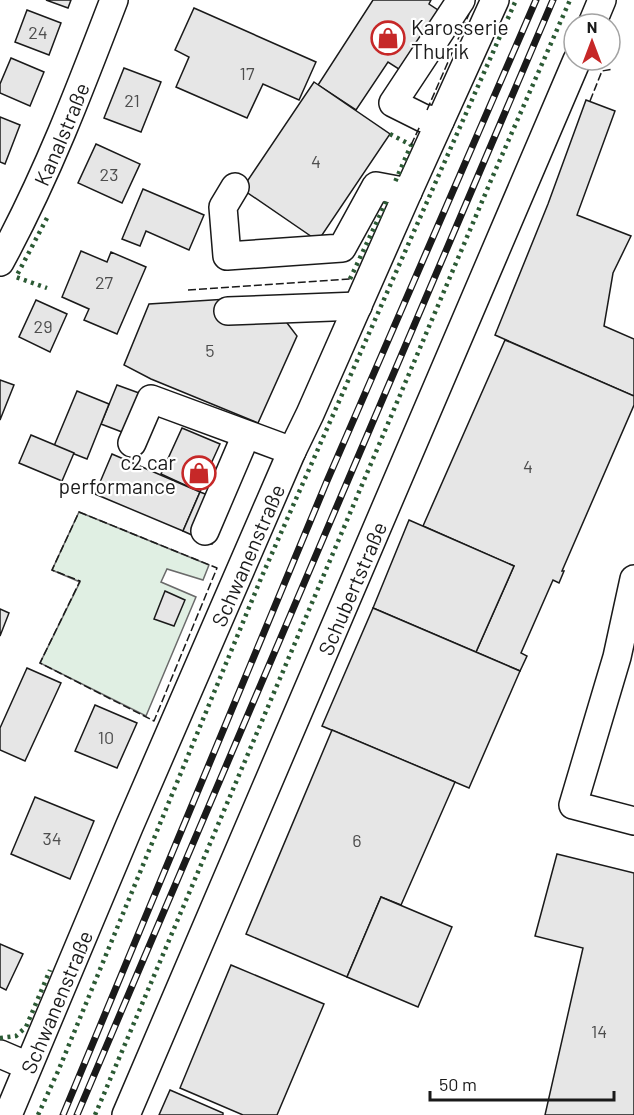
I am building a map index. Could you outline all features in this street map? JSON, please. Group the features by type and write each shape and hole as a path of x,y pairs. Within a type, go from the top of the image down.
{"street":[{"name":"Kanalstraße","path":"0,262 26,215 114,0"},
{"path":"440,121 423,118 393,102 462,0 492,7"},
{"name":"Schwanenstraße","path":"8,1115 292,451 492,7"},
{"name":"Schubertstraße","path":"126,1115 572,72"},
{"path":"235,187 223,207 227,256 342,248 376,186 408,192"},
{"path":"228,310 358,306"},
{"path":"132,443 151,389 246,435 292,451"},
{"path":"205,531 246,435"},
{"path":"634,579 626,660 573,805 634,821"},
{"path":"0,1054 28,1066"}],"green space":[{"path":"79,512 209,565 203,580 167,569 161,582 196,597 146,716 40,663 80,582 52,570"}],"building":[{"path":"46,0 71,0 68,8"},
{"name":"Karosserie Thurik","path":"373,0 431,0 429,4 444,14 405,73 388,62 356,110 318,85"},
{"path":"194,8 316,62 299,100 263,84 247,118 176,87 189,57 175,50"},
{"path":"27,10 61,23 49,55 15,42"},
{"path":"11,58 44,72 30,106 0,93 0,84"},
{"path":"124,68 161,82 141,132 104,118"},
{"path":"314,82 390,134 318,241 242,189"},
{"path":"586,100 615,111 577,215 631,236 613,273 604,326 634,339 634,396 495,335 548,204"},
{"path":"0,117 20,125 5,164 0,162"},
{"path":"96,144 140,164 122,203 78,183"},
{"path":"143,189 204,215 189,250 146,231 140,246 122,239"},
{"path":"81,251 107,262 111,252 146,267 117,334 84,320 89,309 62,297"},
{"path":"228,299 284,319 297,336 258,423 151,379 124,365 149,304"},
{"path":"36,300 67,314 50,352 19,337"},
{"path":"505,340 634,396 634,405 562,571 564,571 559,583 553,580 521,653 527,656 520,671 476,652 514,566 423,526"},
{"path":"0,380 14,385 0,420"},
{"path":"117,385 139,393 122,432 101,424"},
{"path":"77,391 109,404 87,459 54,446"},
{"path":"182,428 220,444 210,466 217,469 211,483 205,480 200,492 161,474"},
{"path":"31,435 74,453 62,481 19,463"},
{"path":"112,454 200,492 183,531 95,494"},
{"path":"200,492 229,503 212,544 183,531"},
{"path":"409,520 514,566 476,652 373,608"},
{"path":"165,591 185,600 174,626 154,619"},
{"path":"373,608 520,671 469,788 322,726"},
{"path":"0,609 9,613 0,636"},
{"path":"27,668 61,683 25,761 0,750 0,728"},
{"path":"95,705 137,723 117,768 75,751"},
{"path":"332,730 455,782 401,905 381,897 347,977 246,934"},
{"path":"35,797 94,821 70,879 11,854"},
{"path":"557,854 634,873 634,1115 545,1115 583,948 535,936"},
{"path":"381,897 452,927 418,1007 347,977"},
{"path":"0,944 23,954 6,990 0,987"},
{"path":"231,965 324,1004 277,1115 243,1115 180,1088"},
{"path":"170,1090 223,1113 223,1115 159,1115"}],"railway":[{"path":"63,1115 327,481 536,0"},
{"path":"77,1115 553,0"}],"hedge":[{"path":"38,1115 262,576 516,0"},
{"path":"95,1115 492,178 570,0"},
{"path":"390,134 411,145 395,182"},
{"path":"350,279 388,198"},
{"path":"47,218 16,277 47,288"},
{"path":"0,1038 16,1036 26,1027 50,970"}],"fence":[{"path":"427,110 469,14"},
{"path":"590,101 602,72"},
{"path":"411,145 420,126"},
{"path":"188,290 350,279"},
{"path":"79,512 217,568 154,721 40,663 80,581 52,570 79,512"}],"place":[{"name":"Karosserie Thurik","path":"388,38"},
{"name":"c2 car performance","path":"199,473"}]}
